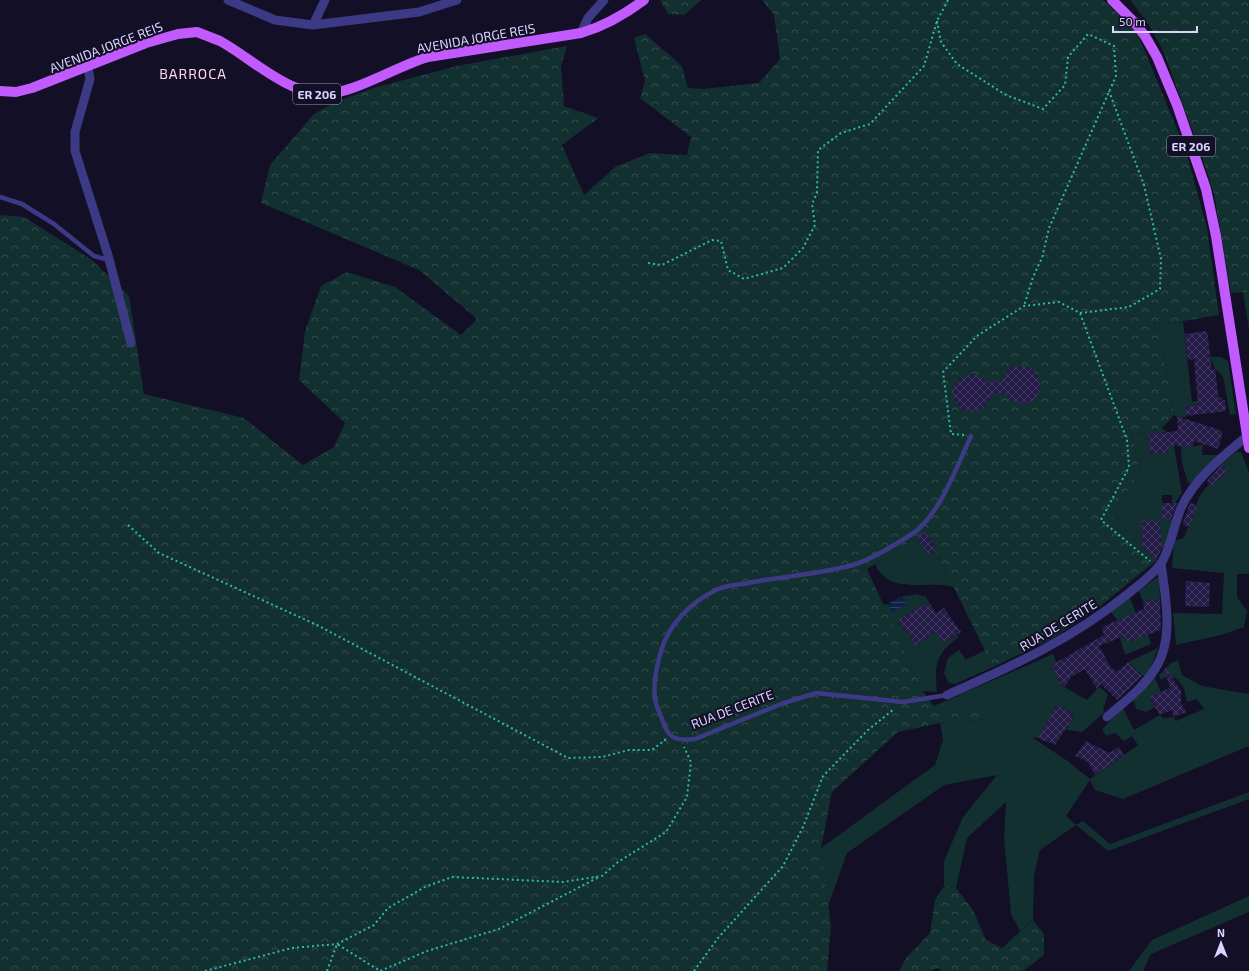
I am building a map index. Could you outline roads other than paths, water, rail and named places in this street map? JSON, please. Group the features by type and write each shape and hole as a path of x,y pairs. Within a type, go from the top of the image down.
{"main road":[{"name":"AVENIDA JORGE REIS","path":"0,91 16,92 32,88 159,39 183,33 197,32 213,37 226,44 292,86 312,93 325,94 350,88 412,62 428,57 581,33 616,19 644,0"},
{"name":"ER 206","path":"1112,0 1135,23 1157,57 1174,99 1206,189 1224,288 1246,437 1249,448"}],"street":[{"path":"228,0 275,20 313,25 418,12 457,0"},
{"path":"313,25 325,0"},
{"path":"581,33 588,18 604,0"},
{"path":"88,67 90,79 75,132 75,151 109,260 131,343"},
{"name":"RUA DE CERITE","path":"947,696 1026,660 1056,644 1114,605 1148,577 1160,565 1186,498 1194,486 1246,437"},
{"name":"RUA DE CERITE","path":"1107,717 1142,686 1156,668 1163,653 1167,609 1160,565"}],"lane":[{"path":"0,197 22,204 54,224 94,256 109,260"},
{"name":"RUA DE CERITE","path":"947,696 903,702 816,693 781,704 695,739 681,741 670,736 663,723 655,698 657,664 663,642 677,619 695,603 717,589 756,580 815,572 854,564 913,534 924,524 935,509 955,472 971,436"}],"water":[{"path":"900,597 901,599 906,598 905,605 892,612 888,604"}],"district":[{"name":"BARROCA","path":"193,73"}]}
